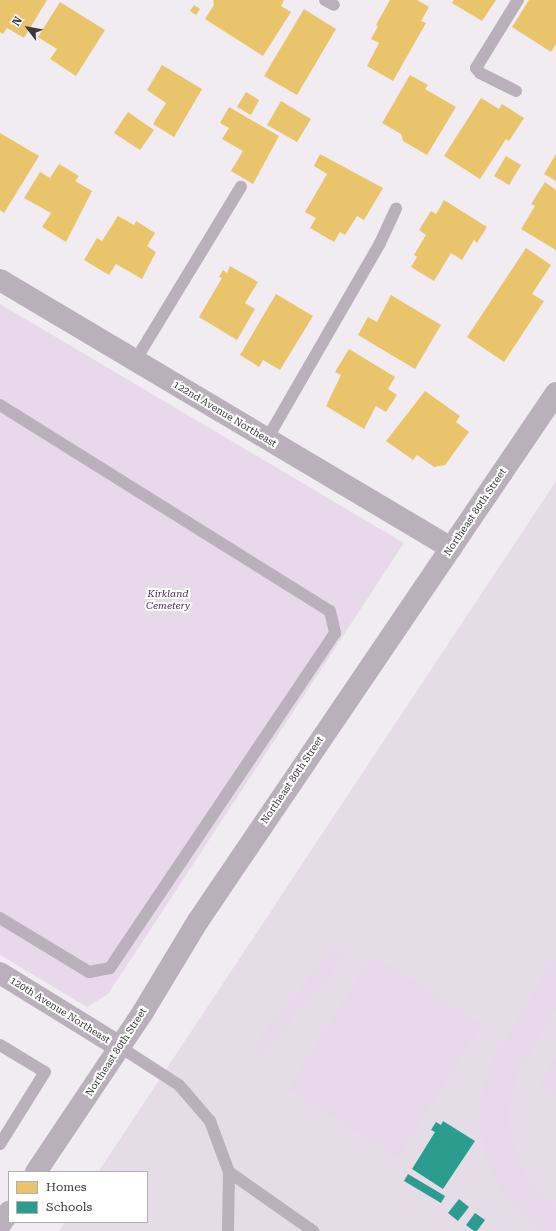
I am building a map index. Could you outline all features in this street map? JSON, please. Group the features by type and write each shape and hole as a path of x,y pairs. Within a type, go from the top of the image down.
{"street":[{"name":"122nd Avenue Northeast","path":"0,280 451,548"},
{"name":"Northeast 80th Street","path":"37,1171 120,1047 202,914 556,393"},
{"name":"120th Avenue Northeast","path":"0,973 120,1047"},
{"path":"0,1225 8,1213"}],"lane":[{"path":"516,91 480,73 476,68 518,0"},
{"path":"135,360 241,187"},
{"path":"267,439 380,243 396,209"},
{"path":"0,405 330,611 335,633 110,968 89,972 0,918"},
{"path":"0,1045 45,1072 0,1144"},
{"path":"120,1047 179,1086 210,1121 229,1172 228,1231"},
{"path":"229,1172 313,1231"}],"shaded area":[{"path":"556,481 556,1231 59,1231 64,1223 148,1223 148,1171 99,1171"}],"green space":[{"name":"Kirkland Cemetery","path":"0,304 404,543 108,994 87,1007 0,955"},
{"path":"335,947 346,956 260,1058 250,1049"},
{"path":"372,955 482,1024 398,1158 288,1089"},
{"path":"556,955 556,1010 518,1073 509,1111 510,1130 522,1167 532,1184 556,1206 556,1231 540,1231 509,1202 495,1181 486,1158 481,1134 480,1110 483,1086 491,1062"},
{"path":"556,1057 556,1096 538,1085"}],"building: Homes":[{"path":"0,0 47,0 24,38 7,28 3,34 0,32"},
{"path":"213,0 284,0 281,6 291,12 263,56 205,19 214,5"},
{"path":"390,0 417,0 429,7 421,21 426,23 393,81 367,66 379,43 371,39 378,26 376,25"},
{"path":"454,0 496,0 482,21 452,3"},
{"path":"529,0 556,0 556,44 551,52 512,27"},
{"path":"60,2 105,30 76,76 50,59 57,49 38,37"},
{"path":"194,5 200,9 196,15 190,11"},
{"path":"304,9 336,29 297,95 264,76"},
{"path":"162,65 202,89 174,137 153,124 166,103 147,90"},
{"path":"410,75 428,85 425,89 456,107 427,155 403,141 401,134 382,123"},
{"path":"246,92 259,100 251,115 237,107"},
{"path":"481,98 499,109 502,104 524,118 509,141 506,139 480,179 444,156"},
{"path":"281,101 311,119 297,142 267,125"},
{"path":"229,107 279,136 253,184 231,171 243,151 222,139 229,128 220,123"},
{"path":"128,112 154,130 140,150 114,133"},
{"path":"0,133 39,156 4,213 0,210"},
{"path":"320,154 383,188 364,220 357,216 345,235 340,232 334,242 310,228 316,218 305,212 327,174 314,166"},
{"path":"556,154 556,181 544,174"},
{"path":"506,156 521,165 509,185 494,176"},
{"path":"59,164 79,176 75,181 92,191 66,242 42,227 51,213 24,198 40,172 50,178"},
{"path":"545,182 556,190 556,250 521,229 535,206 531,204"},
{"path":"444,200 487,227 477,243 474,240 462,260 451,253 434,281 411,267 417,257 414,255 426,235 419,230 431,211 436,214"},
{"path":"118,216 134,225 136,221 155,233 147,246 156,252 142,279 116,264 109,275 84,260 97,238 102,241"},
{"path":"526,248 551,265 532,294 544,301 504,362 467,337"},
{"path":"230,266 258,282 245,303 255,309 237,340 199,317 222,278 219,277 223,270 227,273"},
{"path":"276,294 313,316 280,370 263,360 259,367 240,355"},
{"path":"391,295 441,325 415,369 358,335 368,317 377,322"},
{"path":"349,349 395,377 388,389 397,395 386,412 376,406 364,429 326,406 341,375 335,372"},
{"path":"425,391 460,416 456,422 469,432 445,465 434,467 417,455 413,460 386,441"}],"building: Schools":[{"path":"443,1121 475,1141 443,1189 412,1169 435,1132 431,1130 436,1122 441,1125"},
{"path":"408,1174 445,1196 441,1203 404,1181"},
{"path":"459,1199 469,1207 458,1221 448,1213"},
{"path":"475,1213 485,1220 477,1231 474,1231 466,1225"}]}
